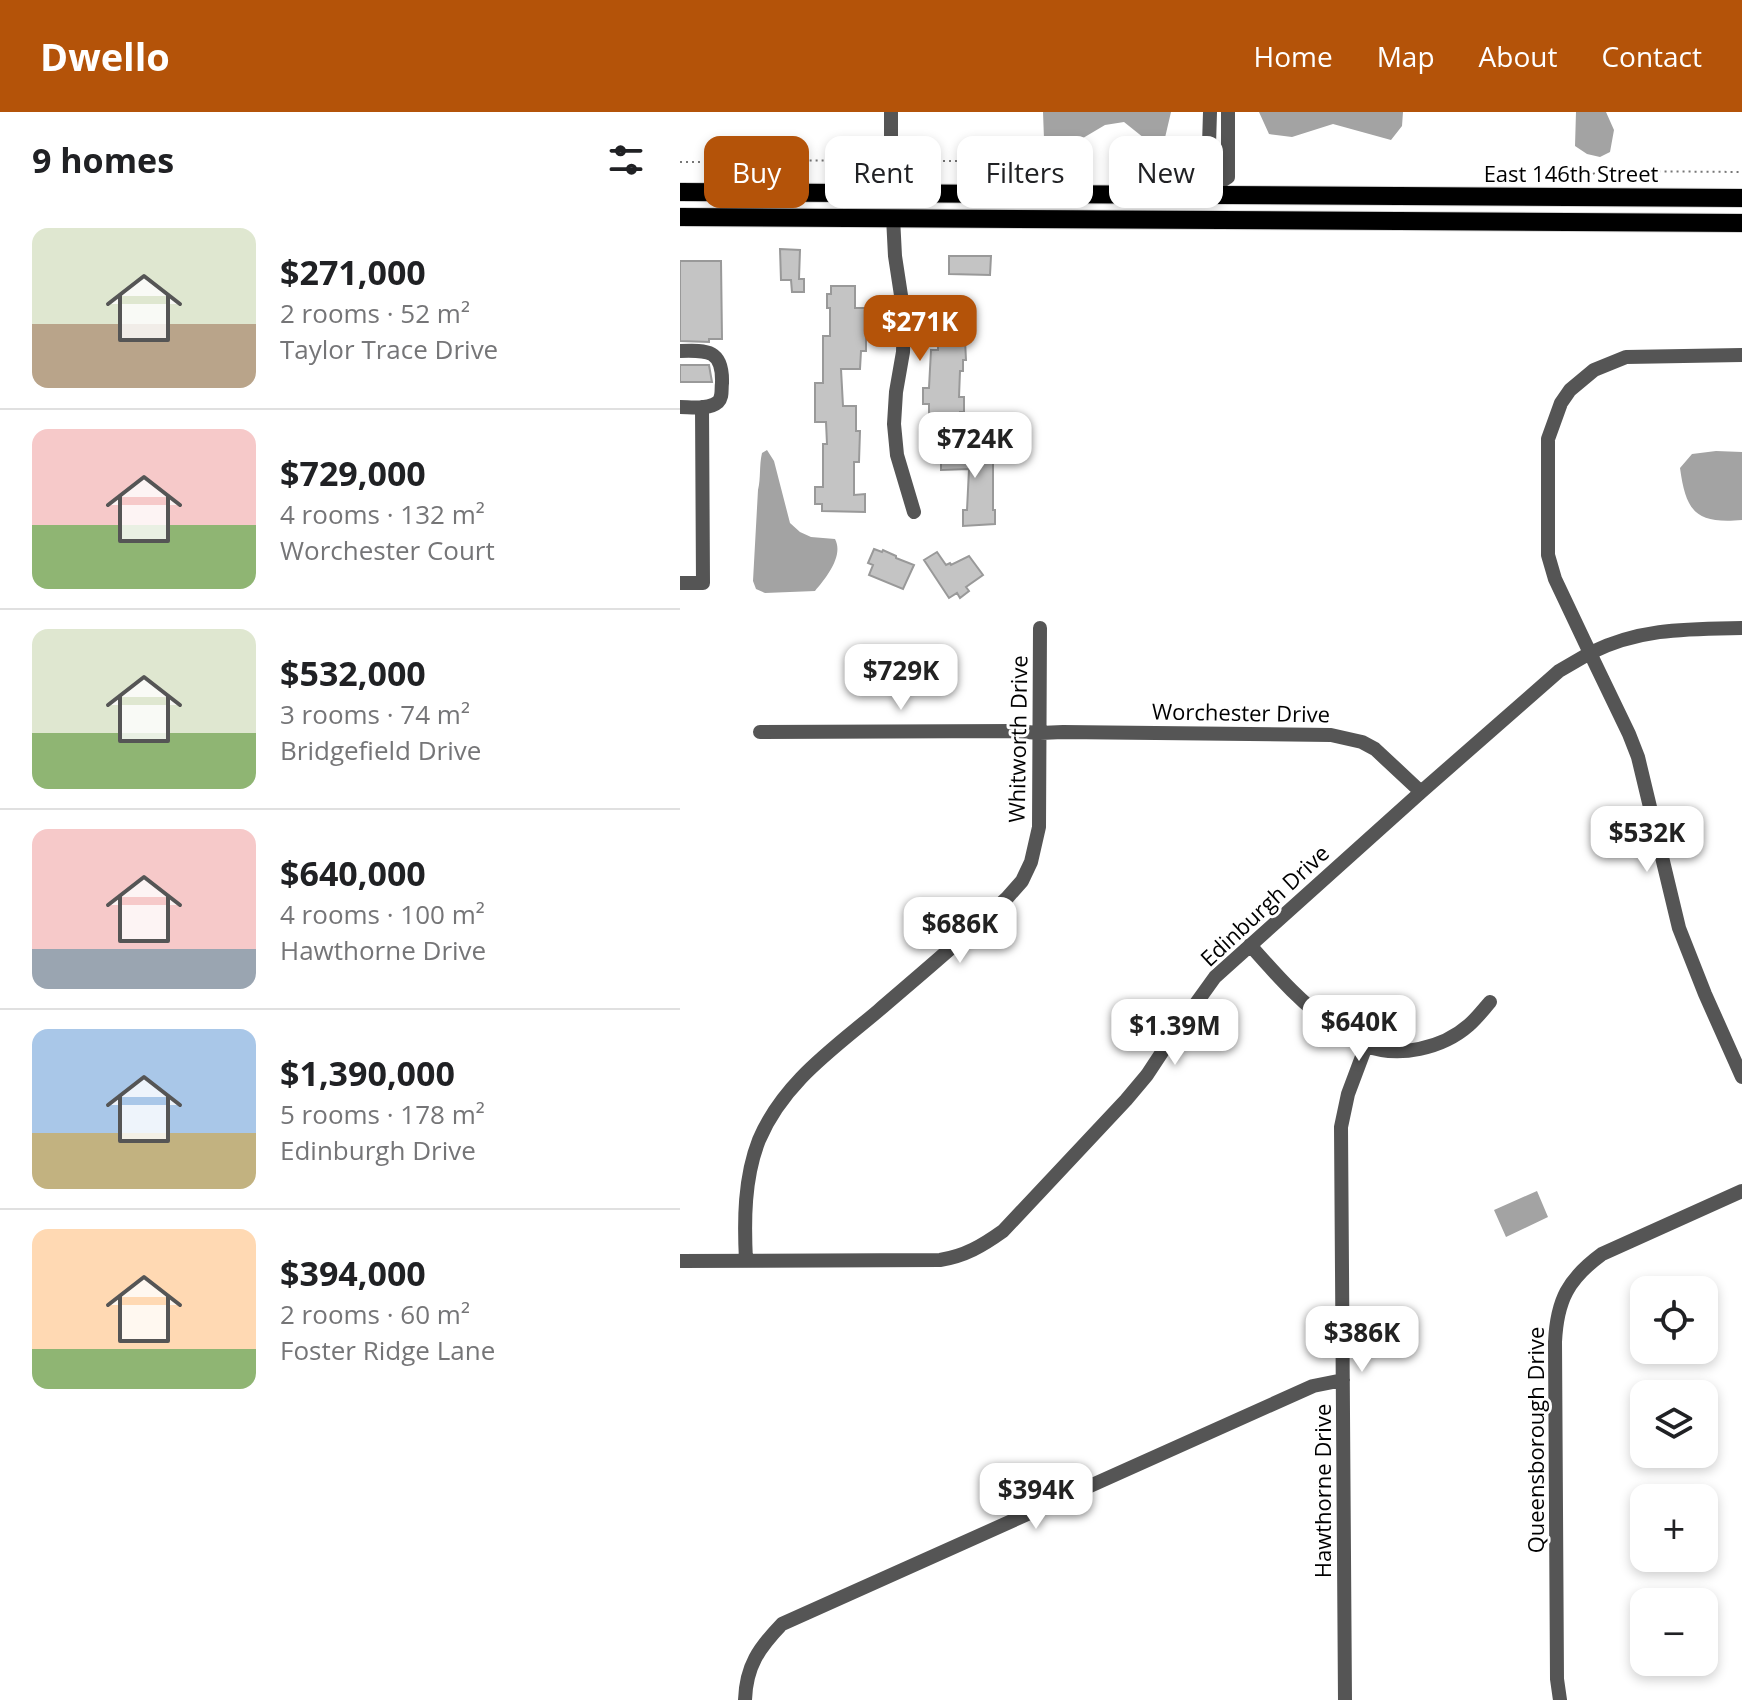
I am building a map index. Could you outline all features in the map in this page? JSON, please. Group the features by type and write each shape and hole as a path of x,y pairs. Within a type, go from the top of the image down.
{"main road":[{"name":"East 146th Street","path":"1223,190 1742,198"},
{"name":"East 146th Street","path":"941,193 1109,191"},
{"name":"East 146th Street","path":"680,192 825,192"},
{"path":"680,217 1742,223"}],"street":[{"path":"891,112 894,136"},
{"path":"1209,136 1210,112"},
{"path":"1223,183 1228,177 1228,112"},
{"path":"1217,208 1217,219"},
{"path":"893,217 904,315 894,424 897,455 914,512"},
{"path":"680,351 701,351 721,364 721,397 717,403 680,407"},
{"path":"1742,355 1626,357 1594,370 1570,390 1561,403 1548,439 1548,555 1555,579 1638,757 1679,928 1742,1077"},
{"path":"680,583 703,583 702,407"},
{"name":"Whitworth Drive","path":"746,1261 749,1181 759,1141 775,1109 807,1071 1007,898 1022,881 1031,862 1039,827 1040,628"},
{"name":"Edinburgh Drive","path":"680,1261 940,1260 971,1252 985,1244 1003,1231 1126,1100 1215,977 1559,671 1590,653 1629,637 1678,629 1742,628"},
{"name":"Worchester Drive","path":"760,732 1331,735 1362,742 1375,749 1421,792"},
{"path":"1250,945 1318,1016 1366,1046 1398,1051 1435,1044 1468,1026 1490,1002"},
{"name":"Hawthorne Drive","path":"1345,1700 1341,1127 1348,1094 1366,1046"},
{"name":"Queensborough Drive","path":"1560,1700 1557,1679 1555,1342 1561,1300 1582,1269 1602,1254 1742,1191"},
{"path":"745,1700 751,1665 782,1624 1313,1386 1343,1380"}],"path":[{"path":"680,162 726,162 746,154 775,161 825,160"},
{"path":"1575,180 1598,172 1613,171 1742,172"}],"shaded area":[{"path":"1043,112 1171,112 1165,136 1142,136 1124,122 1105,125 1086,136 1044,136"},
{"path":"1259,112 1403,112 1402,126 1391,140 1333,124 1292,137 1269,134"},
{"path":"1576,112 1606,112 1614,130 1610,152 1600,157 1587,154 1575,146"},
{"path":"767,450 774,461 790,523 811,537 835,539 836,559 815,591 765,593 756,589 753,581 758,490 762,453"},
{"path":"1742,452 1742,520 1704,517 1690,505 1686,495 1680,468 1692,454"},
{"path":"1537,1191 1548,1217 1506,1237 1494,1210"}],"building":[{"path":"780,249 800,250 799,279 804,279 804,292 792,292 791,280 781,280"},
{"path":"949,256 991,256 990,275 949,274"},
{"path":"680,261 721,261 722,339 680,341"},
{"path":"831,286 855,286 855,308 869,308 866,351 861,351 860,369 841,369 843,406 856,406 856,431 860,431 859,462 854,462 854,495 865,494 865,512 822,511 822,504 815,504 815,487 823,487 823,444 827,444 826,422 815,422 815,383 823,383 823,336 830,336 827,294 831,294"},
{"path":"965,340 966,360 963,360 963,371 960,371 959,397 964,397 964,412 960,412 960,427 929,427 929,404 923,404 923,388 929,388 931,350 938,350 938,341"},
{"path":"680,365 709,365 712,382 680,382"},
{"path":"989,438 989,457 993,458 995,524 963,526 969,469 941,470 941,454 963,454 962,439"},
{"path":"874,549 883,550 914,565 903,589 869,575 873,565 868,563"},
{"path":"937,552 946,565 969,556 983,575 966,587 969,591 960,598 957,593 949,598 924,560"}]}
